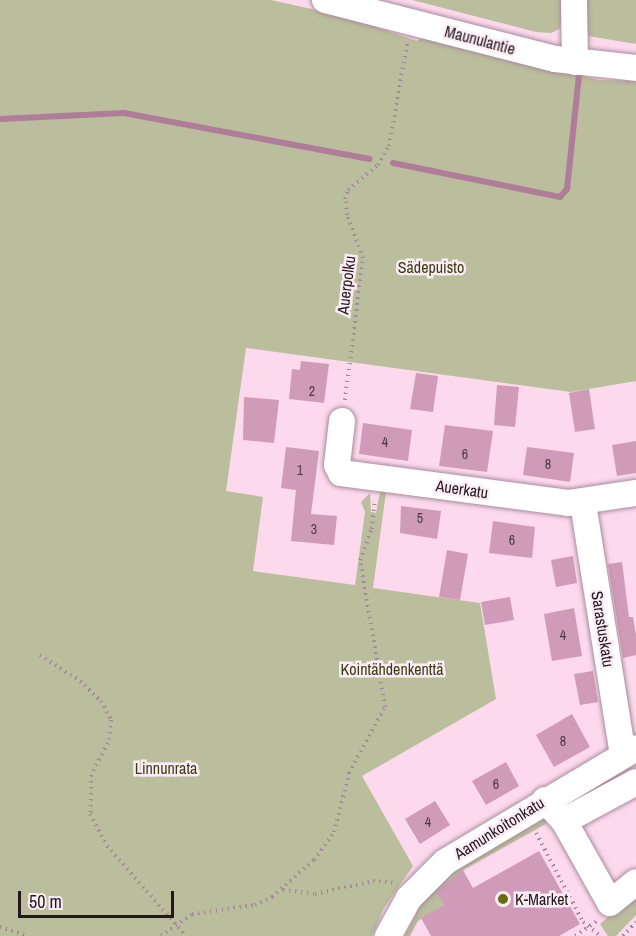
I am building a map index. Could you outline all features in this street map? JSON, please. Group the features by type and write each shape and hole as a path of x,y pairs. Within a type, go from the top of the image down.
{"street":[{"name":"Maunulantie","path":"325,0 575,62 636,68"},
{"path":"574,0 575,62"},
{"name":"Auerkatu","path":"342,422 337,465 341,473 583,503 636,493"},
{"name":"Sarastuskatu","path":"583,503 630,752"},
{"name":"Aamunkoitonkatu","path":"388,936 401,909 426,877 544,800 630,752"},
{"path":"564,821 636,782"},
{"path":"544,800 564,821 610,903 636,882"}],"path":[{"name":"Auerpolku","path":"342,422 363,258 346,215 345,199 348,190 378,165 389,146 408,40"},
{"path":"161,936 192,914 255,905 282,890 314,860 334,832 349,773 385,706 360,560 372,529 377,478"},
{"path":"40,655 80,681 101,701 111,720 108,743 91,775 90,814 107,846 178,923 186,936"},
{"path":"535,830 571,904 583,922 600,936"},
{"path":"282,890 315,894 373,881 401,885"},
{"path":"623,936 636,922"},
{"path":"0,927 27,936"}],"green space":[{"name":"Linnunrata","path":"0,0 271,0 343,16 417,41 423,37 599,80 636,81 636,381 571,392 246,348 226,491 263,497 253,571 355,585 365,512 361,502 370,493 371,512 376,513 381,487 452,496 452,501 386,492 373,588 480,603 496,699 362,776 413,866 384,908 372,936 0,936"},
{"path":"412,0 562,0 563,20 559,29 551,33 536,32"},
{"path":"585,0 636,0 636,44 588,36"},
{"path":"546,816 546,824 463,870 437,892 444,905 418,921 410,936 405,936 422,902 449,874"},
{"path":"636,893 636,915 616,936 608,936 600,924"}],"building":[{"path":"301,361 329,364 324,403 289,399 292,369 300,370"},
{"path":"416,373 438,376 433,412 410,409"},
{"path":"497,385 519,387 515,427 494,425"},
{"path":"589,389 595,429 575,432 569,393"},
{"path":"244,397 279,400 274,443 243,440"},
{"path":"363,423 412,430 408,461 359,454"},
{"path":"445,425 493,431 487,472 439,466"},
{"path":"636,441 636,473 617,476 612,445"},
{"path":"286,447 319,451 311,514 337,516 334,545 291,541 296,490 281,488"},
{"path":"527,447 574,453 570,482 523,475"},
{"path":"401,506 441,511 437,539 400,533"},
{"path":"493,521 535,527 532,558 489,553"},
{"path":"447,550 468,554 460,600 439,597"},
{"path":"573,556 577,583 556,587 551,560"},
{"path":"622,562 629,617 633,617 636,635 636,655 623,658 608,564"},
{"path":"510,597 514,620 485,625 481,602"},
{"path":"574,608 582,656 552,661 544,614"},
{"path":"593,671 598,702 580,705 574,674"},
{"path":"572,714 590,747 554,767 536,735"},
{"path":"506,762 519,786 486,805 472,781"},
{"path":"435,801 450,825 420,844 405,819"},
{"name":"K-Market","path":"539,851 580,924 559,936 431,936 421,918 444,905 436,892 463,870 473,888"}],"waterway":[{"path":"393,163 560,197 567,189 579,74"},
{"path":"0,119 124,113 370,159"}],"place":[{"name":"K-Market","path":"503,899"}],"park label":[{"name":"Sädepuisto","path":"431,267"},
{"name":"Kointähdenkenttä","path":"392,669"}]}
